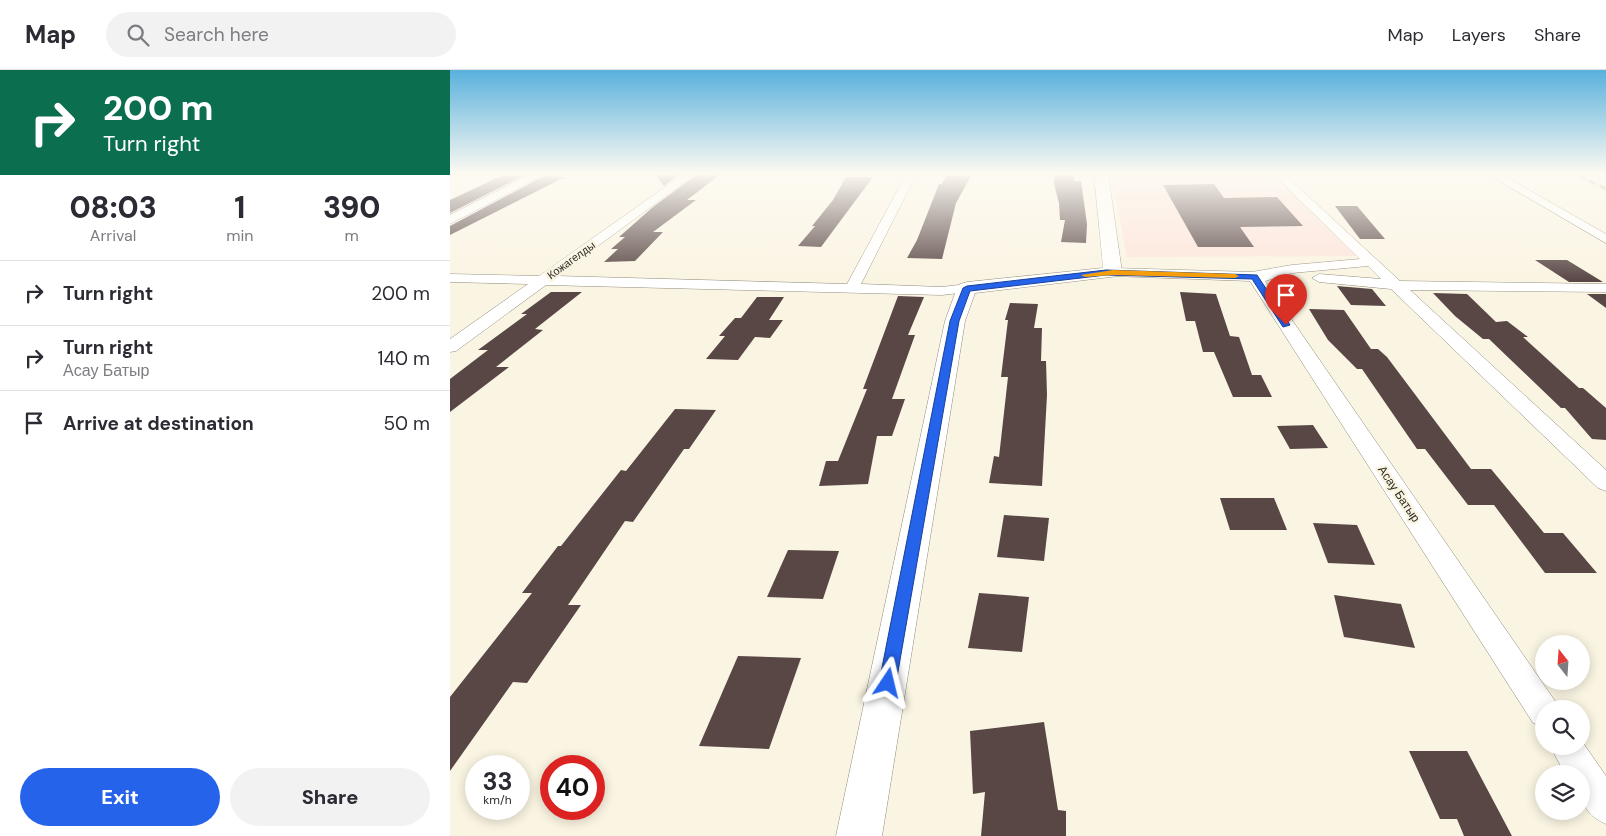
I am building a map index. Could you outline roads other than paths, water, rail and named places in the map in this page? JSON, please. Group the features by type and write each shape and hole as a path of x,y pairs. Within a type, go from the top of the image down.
{"street":[{"path":"450,220 472,209"},
{"name":"Кожагелды","path":"450,347 643,209"},
{"path":"852,288 893,209"},
{"path":"1105,209 1113,272"},
{"path":"1315,209 1606,482"},
{"path":"1552,209 1606,240"},
{"path":"1254,276 1292,269 1371,262"},
{"path":"450,278 942,291 1113,272 1345,279 1396,285 1606,288"},
{"name":"Асау Батыр","path":"1254,276 1536,700"},
{"path":"859,836 955,321 967,288"},
{"path":"1572,755 1606,806"}]}
